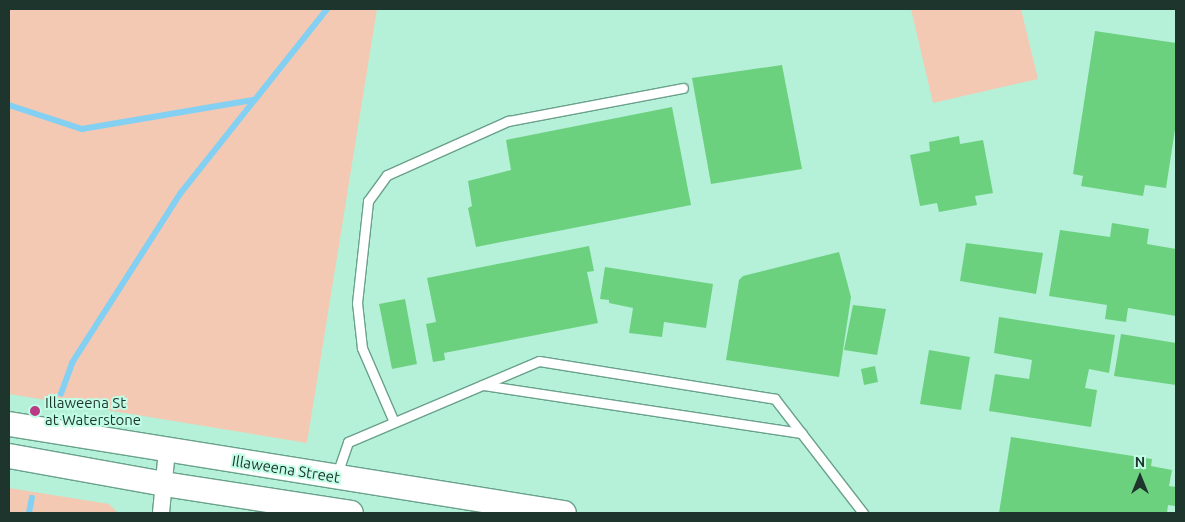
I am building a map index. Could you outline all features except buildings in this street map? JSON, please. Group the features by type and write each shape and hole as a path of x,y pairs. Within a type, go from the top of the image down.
{"main road":[{"name":"Illaweena Street","path":"9,424 564,513"},
{"path":"9,456 164,484 350,513"},
{"path":"336,477 350,513"}],"street":[{"path":"161,513 167,450"}],"lane":[{"path":"394,422 362,348 357,303 368,201 387,175 508,120 683,88"},
{"path":"336,477 348,442 539,361 775,399 863,513"},
{"path":"483,385 801,432"}],"shaded area":[{"path":"9,9 377,9 307,443 9,394"},
{"path":"911,9 1021,9 1038,79 933,103"},
{"path":"9,488 109,504 118,513 9,513"}],"waterway":[{"path":"61,394 72,363 180,194 327,9"},
{"path":"9,105 82,129 253,100"},
{"path":"29,513 32,498"}],"place":[{"name":"Illaweena St at Waterstone","path":"35,411"}]}
